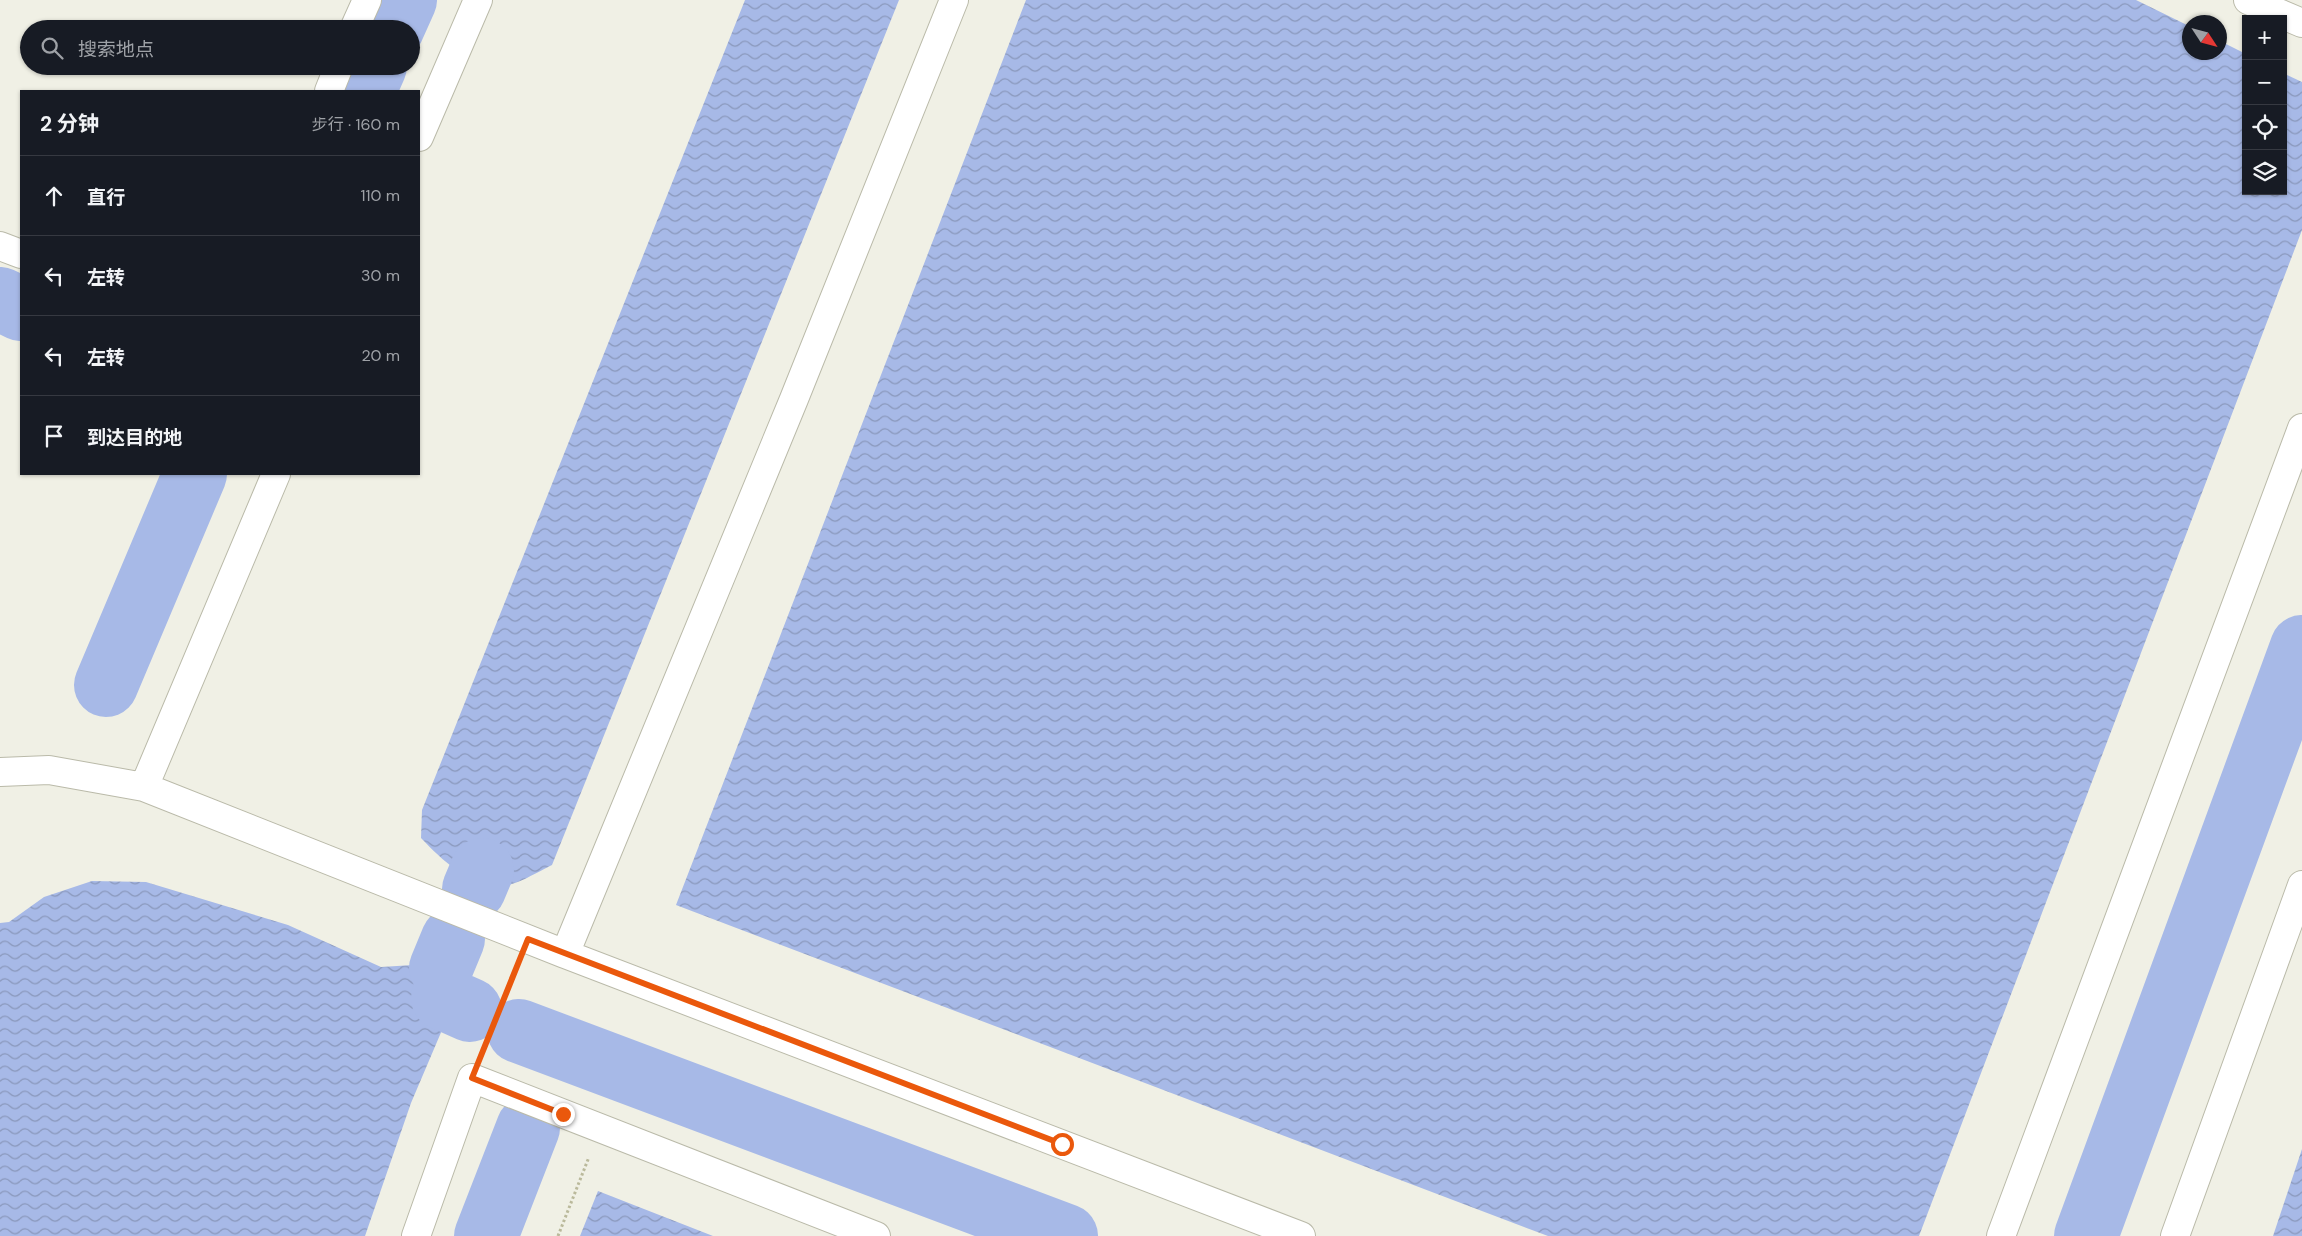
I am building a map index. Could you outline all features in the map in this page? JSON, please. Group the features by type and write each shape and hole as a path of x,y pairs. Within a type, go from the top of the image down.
{"street":[{"path":"358,20 367,0"},
{"path":"420,135 478,0"},
{"path":"565,954 794,399 954,0"},
{"path":"2248,0 2302,23"},
{"path":"328,90 335,75"},
{"path":"0,246 20,254"},
{"path":"2001,1236 2302,428"},
{"path":"144,787 276,475"},
{"path":"0,772 49,770 144,787 565,954 1301,1236"},
{"path":"2175,1236 2302,885"},
{"path":"416,1236 472,1078 876,1236"}],"path":[{"path":"472,1078 528,939"},
{"path":"558,1236 600,1128"}],"water":[{"path":"745,0 899,0 552,865 511,884 493,885 481,882 469,877 449,864 421,838 422,810"},
{"path":"1026,0 2136,0 2182,23 2182,60 2227,60 2227,44 2242,52 2242,195 2287,195 2287,75 2302,82 2302,230 1919,1236 1548,1236 676,905"},
{"path":"92,881 146,882 288,925 381,967 413,965 433,957 468,969 411,1103 365,1236 0,1236 0,923 9,922 44,897"},
{"path":"2302,1149 2302,1236 2273,1236"},
{"path":"598,1191 713,1236 580,1236"}],"waterway":[{"path":"396,20 405,0"},
{"path":"364,90 371,75"},
{"path":"0,299 20,309"},
{"path":"106,685 195,475"},
{"path":"2086,1236 2302,647"},
{"path":"474,889 482,870"},
{"path":"441,968 453,939"},
{"path":"443,998 470,1010"},
{"path":"519,1031 1066,1236"},
{"path":"486,1236 528,1128"}],"route":[{"path":"563,1114 472,1078 528,939 1062,1144"}]}
